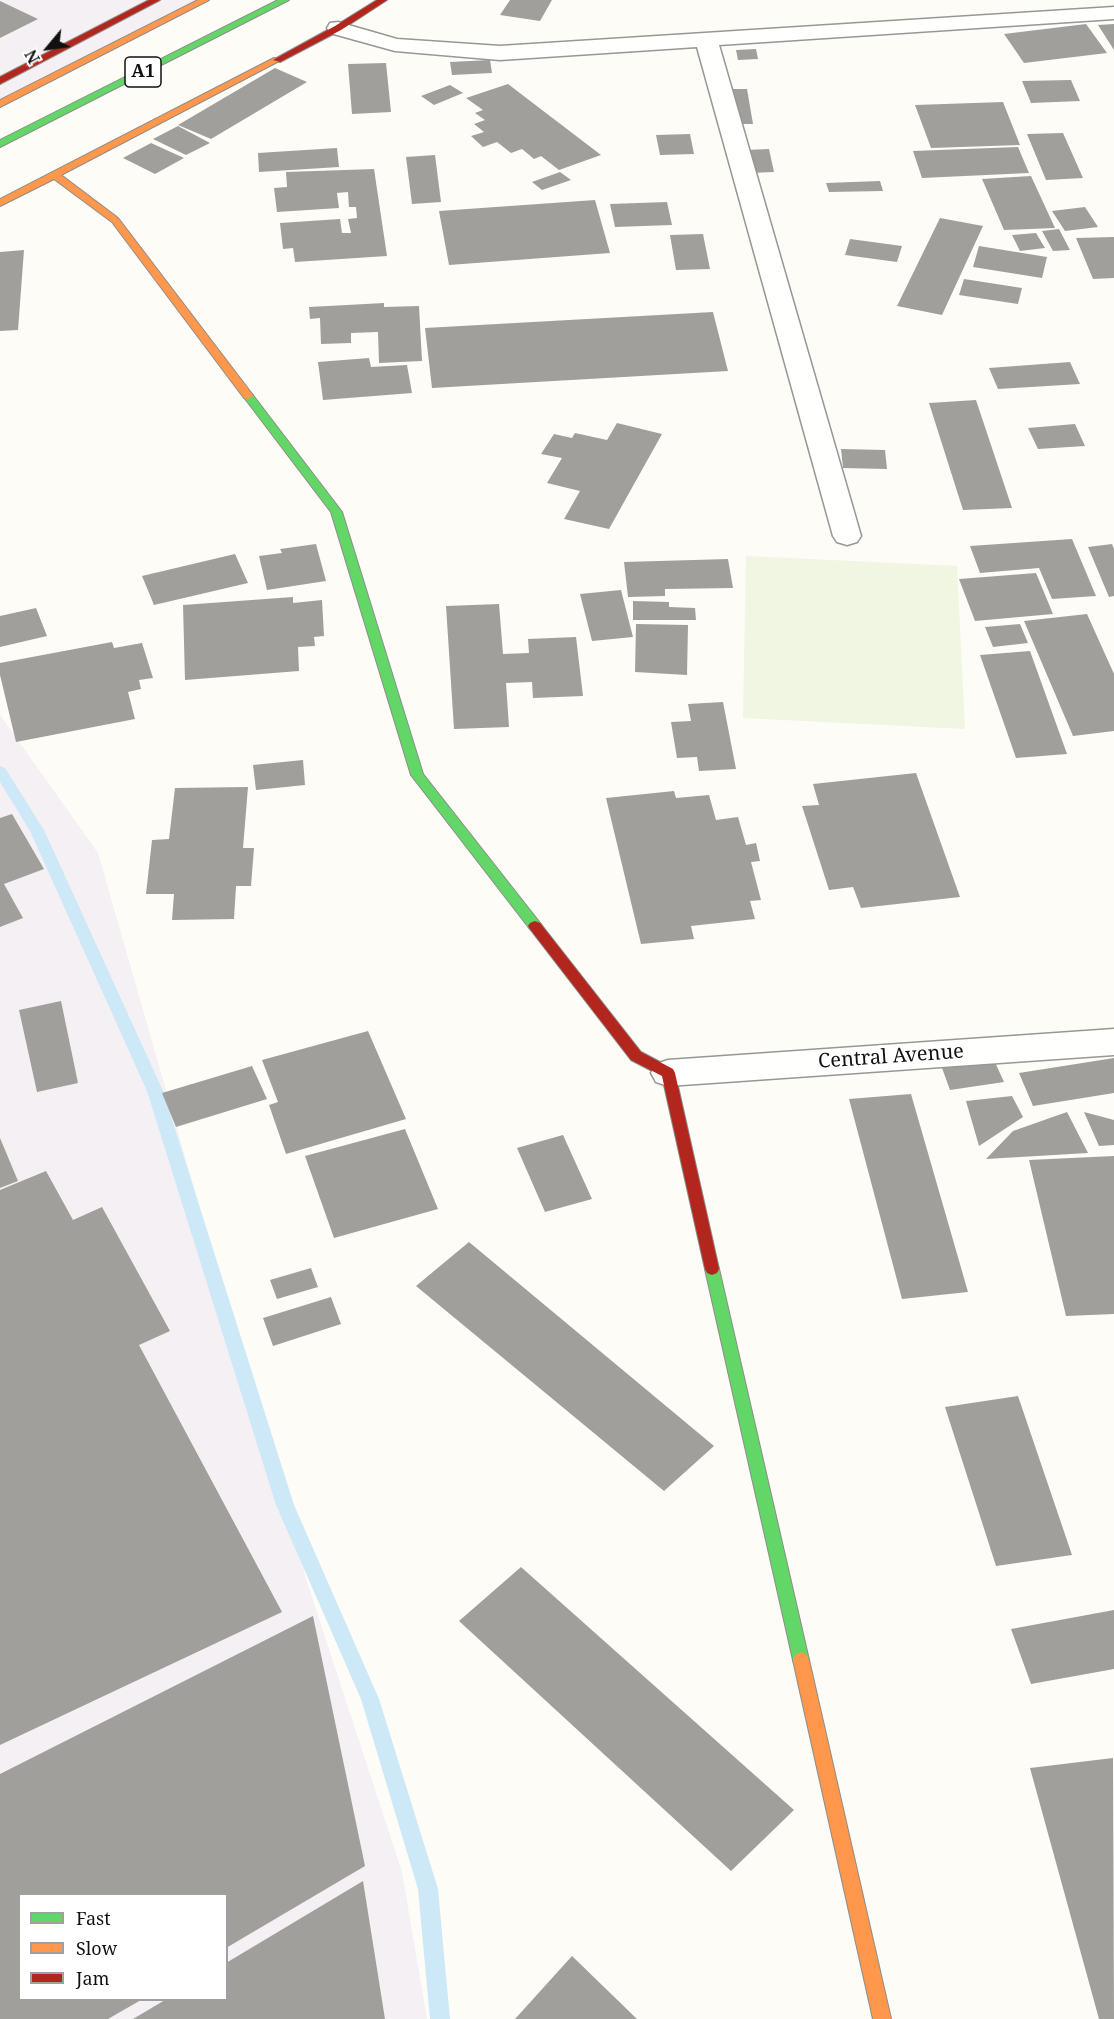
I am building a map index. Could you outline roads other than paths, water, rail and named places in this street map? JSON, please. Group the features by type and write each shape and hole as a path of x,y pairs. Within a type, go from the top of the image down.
{"street":[{"path":"0,81 156,0"},
{"name":"A1","path":"0,104 205,0"},
{"name":"A1","path":"0,144 285,0"},
{"path":"0,203 338,28 383,0"},
{"path":"338,28 395,45 501,53 1114,13"},
{"path":"706,39 847,536"},
{"path":"54,175 115,220 336,512 417,775 636,1056 668,1073 882,2019"},
{"name":"Central Avenue","path":"668,1073 1114,1042"}],"waterway":[{"path":"0,771 37,830 155,1091 285,1505 370,1699 428,1889 440,2019"}]}
